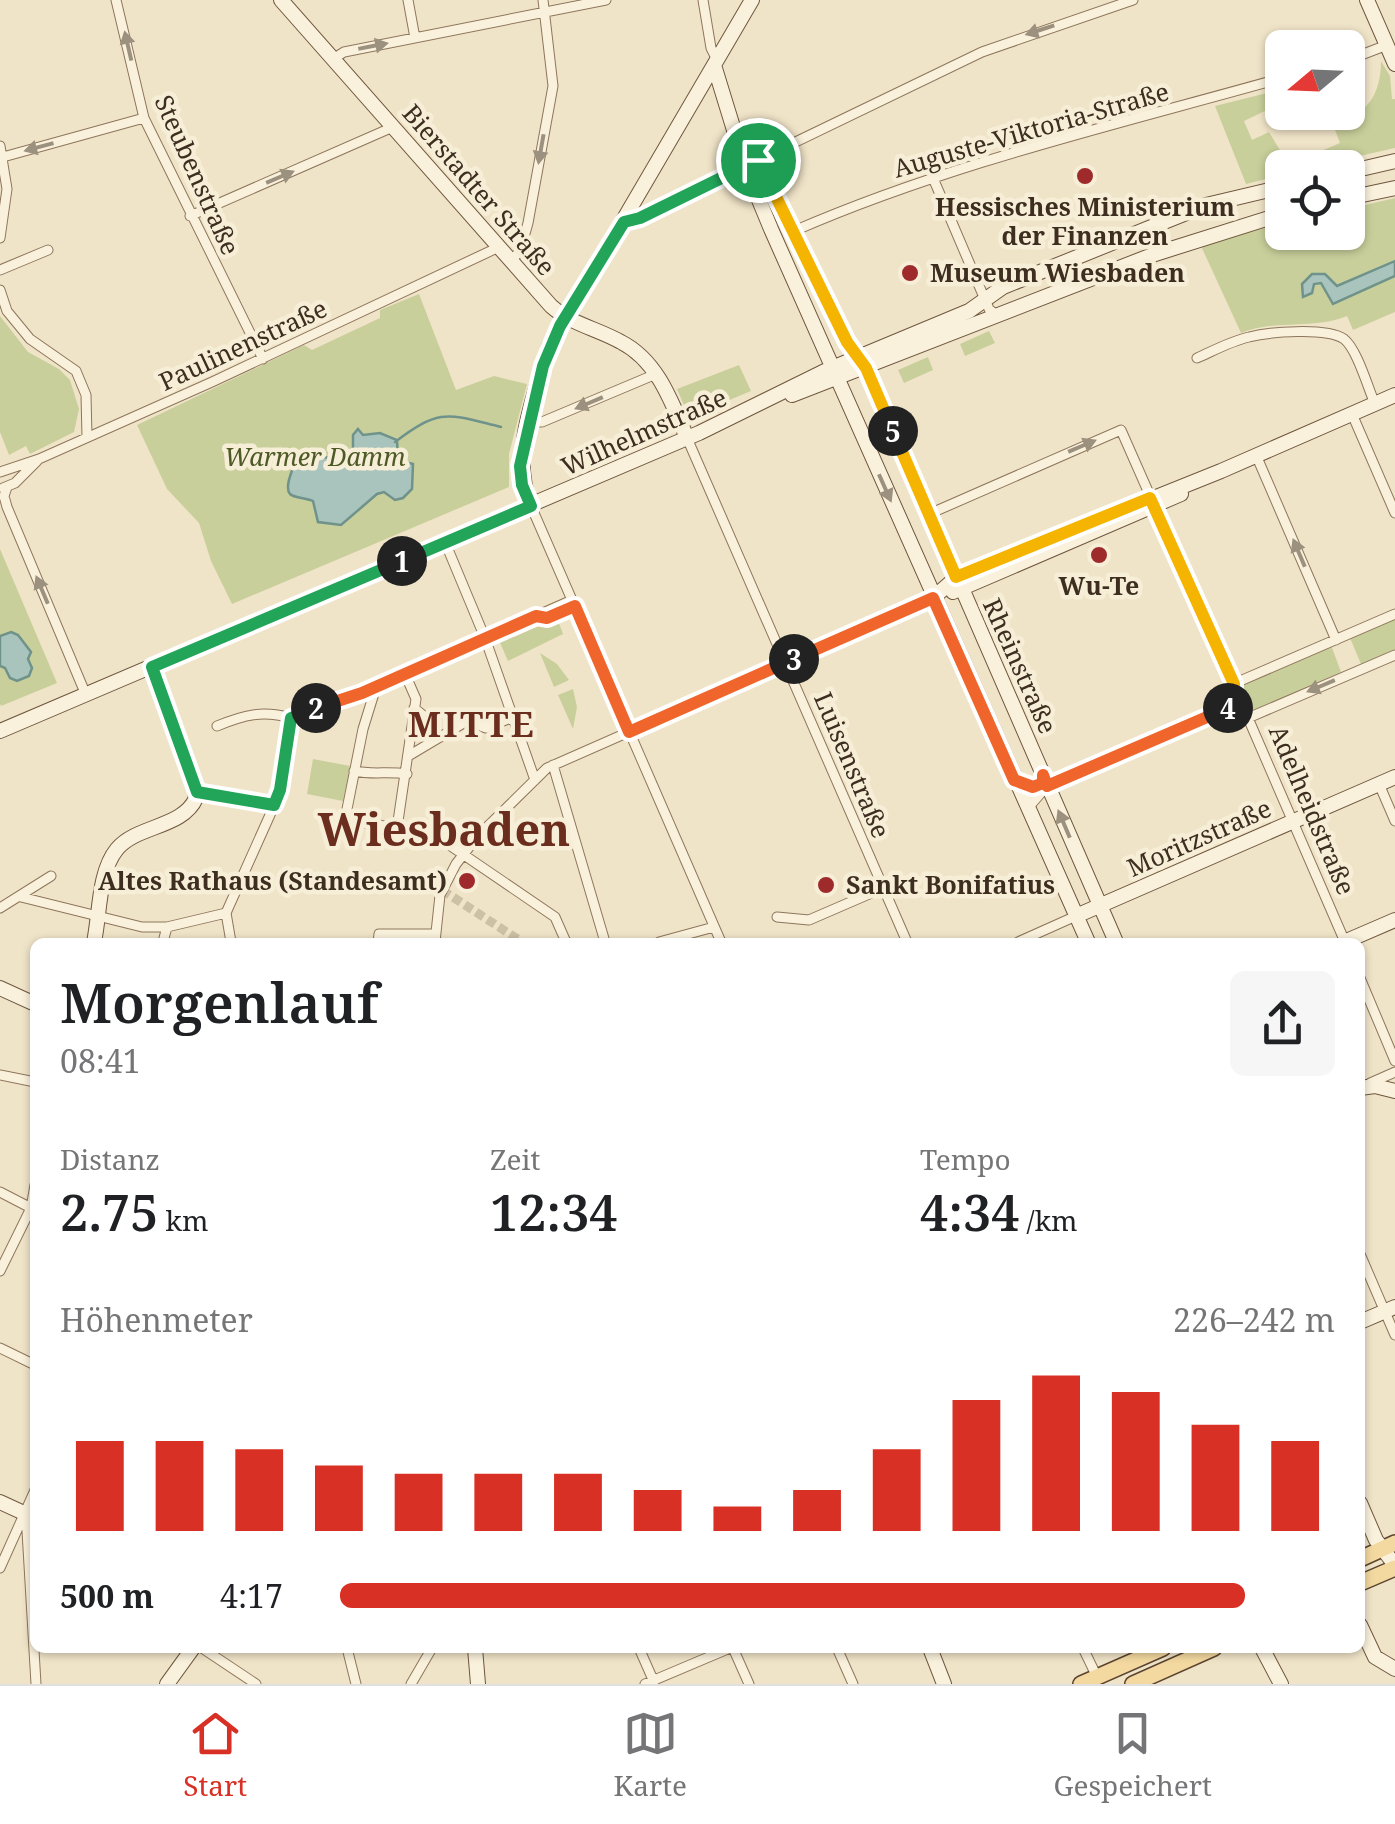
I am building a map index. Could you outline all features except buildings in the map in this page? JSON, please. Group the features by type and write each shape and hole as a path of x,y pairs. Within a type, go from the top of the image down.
{"main road":[{"name":"Bierstadter Straße","path":"282,0 550,306 626,344 656,374 687,438"},
{"path":"531,506 522,485 520,466 550,347 752,0"},
{"path":"1367,0 1395,64"},
{"path":"716,63 724,106"},
{"path":"706,80 724,106"},
{"name":"Rheinstraße","path":"724,106 751,163 794,231 847,342 862,363 1114,938"},
{"path":"1387,162 1376,178 1390,189"},
{"name":"Rheinstraße","path":"751,163 790,272 1086,938"},
{"path":"1365,194 1390,189"},
{"path":"862,363 969,311 1002,287 1192,210 1265,191"},
{"path":"862,363 1156,254 1265,219"},
{"path":"790,272 803,275 810,264"},
{"name":"Wilhelmstraße","path":"0,732 862,363"},
{"path":"933,598 1395,395"},
{"path":"965,670 975,656 992,658"},
{"path":"95,938 111,860 124,843 189,810 197,792 152,667"},
{"name":"Moritzstraße","path":"1076,916 1395,778"},
{"path":"1014,780 1036,786 1045,780"},
{"path":"1353,938 1395,920"},
{"path":"0,988 29,1001"},
{"path":"1365,1087 1395,1092"},
{"path":"1365,1320 1390,1310"},
{"path":"0,1502 30,1514"},
{"path":"1365,1510 1389,1546 1395,1566 1365,1580"},
{"path":"1365,1558 1389,1546"},
{"path":"1365,1636 1375,1657 1395,1669"},
{"path":"167,1684 189,1653"},
{"path":"475,1653 478,1684"},
{"path":"932,1653 944,1684"},
{"path":"1080,1684 1151,1653"},
{"path":"1133,1684 1203,1653"},
{"path":"1265,1653 1281,1684"}],"street":[{"name":"Steubenstraße","path":"116,0 144,118 263,359"},
{"path":"408,0 415,38"},
{"path":"511,261 520,252 528,223 554,74 543,0"},
{"path":"333,59 344,52 606,0"},
{"path":"703,0 716,63"},
{"path":"624,222 640,218 982,52 1133,0"},
{"path":"1365,53 1386,45"},
{"name":"Auguste-Viktoria-Straße","path":"794,231 932,178 1265,83"},
{"path":"0,238 7,189 1,152 144,118"},
{"path":"190,216 393,127"},
{"path":"932,178 991,312 997,316"},
{"name":"Paulinenstraße","path":"0,472 39,459 263,359 499,247"},
{"path":"0,270 48,250"},
{"path":"0,290 8,311 30,339 76,372 86,395 87,437"},
{"path":"1196,358 1251,336 1299,332 1340,337 1351,348 1375,404"},
{"path":"528,422 542,422 656,374"},
{"path":"1352,414 1395,513"},
{"path":"929,514 1120,430 1234,684 1230,708 1045,780 1027,811"},
{"name":"Luisenstraße","path":"687,438 905,938"},
{"path":"1256,456 1336,640"},
{"path":"39,459 4,488 4,496 86,694"},
{"path":"531,506 719,938"},
{"path":"445,542 486,638 535,780"},
{"path":"379,938 380,934 435,938 442,890 465,858 553,764 933,598"},
{"path":"217,726 261,712 291,718 376,687 536,616 547,618 574,603"},
{"path":"1234,684 1395,614"},
{"path":"1248,718 1395,654"},
{"path":"397,828 416,699 405,674"},
{"path":"376,687 354,771 349,820 445,842 555,917 565,938"},
{"path":"414,708 424,716 435,740"},
{"name":"Adelheidstraße","path":"1230,708 1248,718 1342,938"},
{"path":"410,755 467,720 486,728 513,717"},
{"path":"230,938 226,914 280,790 291,718"},
{"path":"553,764 604,938"},
{"path":"354,771 407,774"},
{"path":"1379,784 1395,821"},
{"path":"197,792 274,805"},
{"path":"0,908 51,876"},
{"path":"777,917 809,920 883,888"},
{"path":"21,897 142,927 167,927 226,914"},
{"path":"1027,938 1076,916"},
{"path":"673,938 714,926"},
{"path":"164,938 167,927"},
{"path":"1365,990 1395,1061"},
{"path":"1365,1086 1395,1072"},
{"path":"0,1075 30,1081"},
{"path":"0,1192 30,1206"},
{"path":"0,1270 30,1213"},
{"path":"1365,1263 1390,1310 1395,1334"},
{"path":"0,1348 30,1363"},
{"path":"0,1568 30,1514"},
{"path":"35,1653 36,1684"},
{"path":"210,1653 256,1684"},
{"path":"348,1653 356,1684"},
{"path":"412,1684 429,1653"},
{"path":"641,1653 652,1683 721,1653"},
{"path":"734,1653 749,1684"},
{"path":"840,1653 853,1684"},
{"path":"1084,1653 1096,1677"}],"green space":[{"path":"1381,61 1390,76 1395,99 1395,148 1365,155 1365,150 1324,150 1340,143 1335,130 1365,130 1365,107 1375,93"},
{"path":"1265,94 1265,111 1244,121 1252,140 1269,132 1280,150 1265,150 1265,179 1246,184 1215,106"},
{"path":"1395,198 1395,312 1353,330 1347,316 1241,333 1201,246 1265,228 1265,250 1365,250 1365,205"},
{"name":"Warmer Damm","path":"419,294 456,390 494,376 527,384 509,454 509,487 232,604 211,561 199,523 167,489 137,425 304,345 312,350 380,318 380,310"},
{"path":"0,316 28,352 59,369 70,380 79,409 74,432 30,454 26,446 9,455 0,432"},
{"path":"989,331 995,343 965,356 960,344"},
{"path":"928,357 933,370 904,383 898,370"},
{"path":"739,365 751,391 689,417 677,389"},
{"path":"0,549 57,683 1,706 0,704"},
{"path":"557,618 563,634 508,661 498,638 511,631 514,637"},
{"path":"1395,619 1395,650 1361,664 1350,638"},
{"path":"1331,645 1341,672 1252,711 1237,704 1241,683"},
{"path":"540,653 557,664 569,680 554,687"},
{"path":"573,689 577,707 573,729 558,695"},
{"path":"313,759 350,766 343,801 307,794"}],"water":[{"path":"1395,261 1395,276 1333,304 1321,283 1314,284 1312,293 1303,297 1302,284 1312,274 1325,274 1337,286"},
{"path":"358,429 363,435 380,433 397,440 398,460 413,464 412,489 395,500 384,492 377,494 341,525 318,522 313,501 288,490 298,454 321,458 349,455"},
{"path":"11,632 31,652 29,676 17,681 0,666 0,636"}],"waterway":[{"path":"395,442 424,423 445,416 501,427"}],"tunnel":[{"path":"442,890 516,938"}],"place":[{"name":"Hessisches Ministerium der Finanzen","path":"1085,176"},
{"name":"Museum Wiesbaden","path":"910,273"},
{"name":"Wu-Te","path":"1099,555"},
{"name":"Altes Rathaus (Standesamt)","path":"467,881"},
{"name":"Sankt Bonifatius","path":"826,885"}],"district":[{"name":"MITTE","path":"472,725"},
{"name":"Wiesbaden","path":"444,830"}],"route":[{"path":"758,160 847,342 866,368 956,577 1150,498 1234,684 1230,708 1047,786 1043,775 1043,783 1030,786 1014,780 933,598 629,732 575,606 547,618 536,616 362,693 294,715 274,805 197,792 152,667 531,506 522,485 520,466 543,366 560,326 624,222 640,218 758,160"}]}
